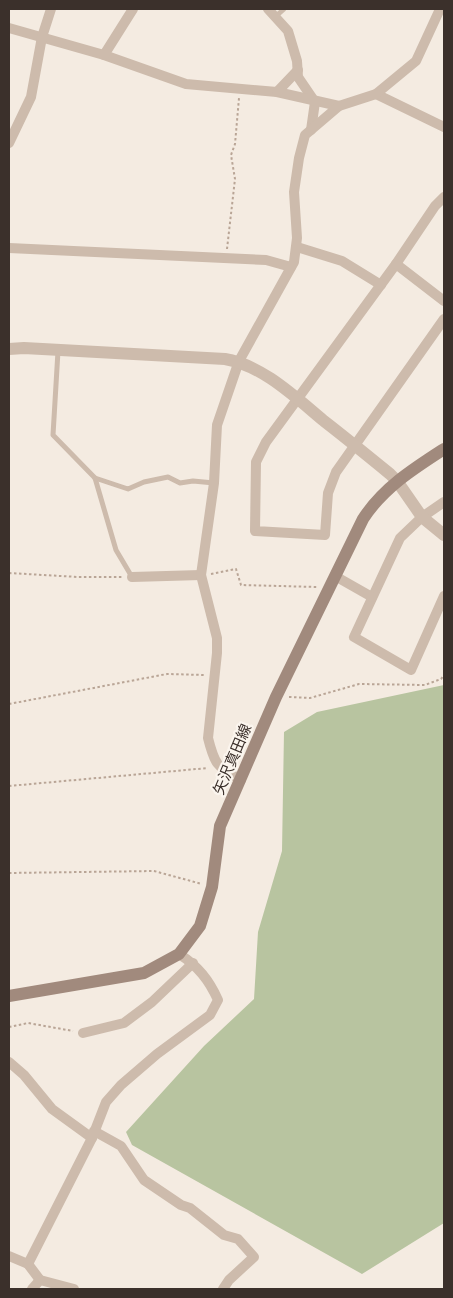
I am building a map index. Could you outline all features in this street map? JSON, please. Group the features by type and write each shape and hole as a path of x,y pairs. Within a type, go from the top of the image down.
{"main road":[{"name":"矢沢真田線","path":"9,996 144,973 179,954 200,926 212,887 220,826 276,697 363,519 383,493 397,481 444,449"}],"street":[{"path":"9,143 32,97 42,37 51,9"},
{"path":"104,55 133,9"},
{"path":"268,9 288,31 297,62 298,77 315,102 311,130"},
{"path":"241,780 219,767 208,738 217,638 201,575 214,482 217,425 239,361 292,267 297,247 294,192 305,135 338,106 376,94 416,61 439,9"},
{"path":"9,28 104,55 186,84 277,92 338,106"},
{"path":"277,92 298,70"},
{"path":"376,94 444,127"},
{"path":"444,197 435,206 396,264 266,442 256,462 255,531 324,535 328,493 336,472 444,319"},
{"path":"297,247 342,261 380,286"},
{"path":"9,248 266,260 292,267"},
{"path":"396,264 444,301"},
{"path":"9,349 24,348 239,361 270,379 298,399 397,481 422,517 444,535"},
{"path":"444,502 422,517 400,538 354,637 411,670 444,596"},
{"path":"132,577 201,575"},
{"path":"333,582 372,597"},
{"path":"28,1264 93,1135 106,1102 121,1085 157,1054 210,1015 218,1000 213,987 193,963 179,954"},
{"path":"84,1033 124,1023 152,1002 193,963"},
{"path":"9,1062 24,1075 52,1109 93,1135 121,1146 144,1180 180,1205 190,1208 224,1235 238,1239 254,1257 229,1280 223,1289"},
{"path":"9,1256 28,1264 40,1280 74,1289"},
{"path":"32,1289 40,1280"}],"lane":[{"path":"275,17 284,9"},
{"path":"58,350 53,435 95,478 128,489 144,482 168,478 180,483 214,482"},
{"path":"95,478 116,550 132,577"}],"path":[{"path":"226,258 235,179 230,156 235,144 240,88"},
{"path":"201,575 236,569 241,585 333,582"},
{"path":"9,573 78,577 132,577"},
{"path":"9,704 167,674 214,676"},
{"path":"276,697 310,698 359,684 425,685 440,679 444,675"},
{"path":"9,786 219,767"},
{"path":"9,873 154,871 212,887"},
{"path":"9,1027 28,1023 84,1033"}],"green space":[{"path":"444,685 444,1223 362,1274 132,1145 126,1132 204,1046 254,999 258,932 282,851 284,732 317,712"}]}
